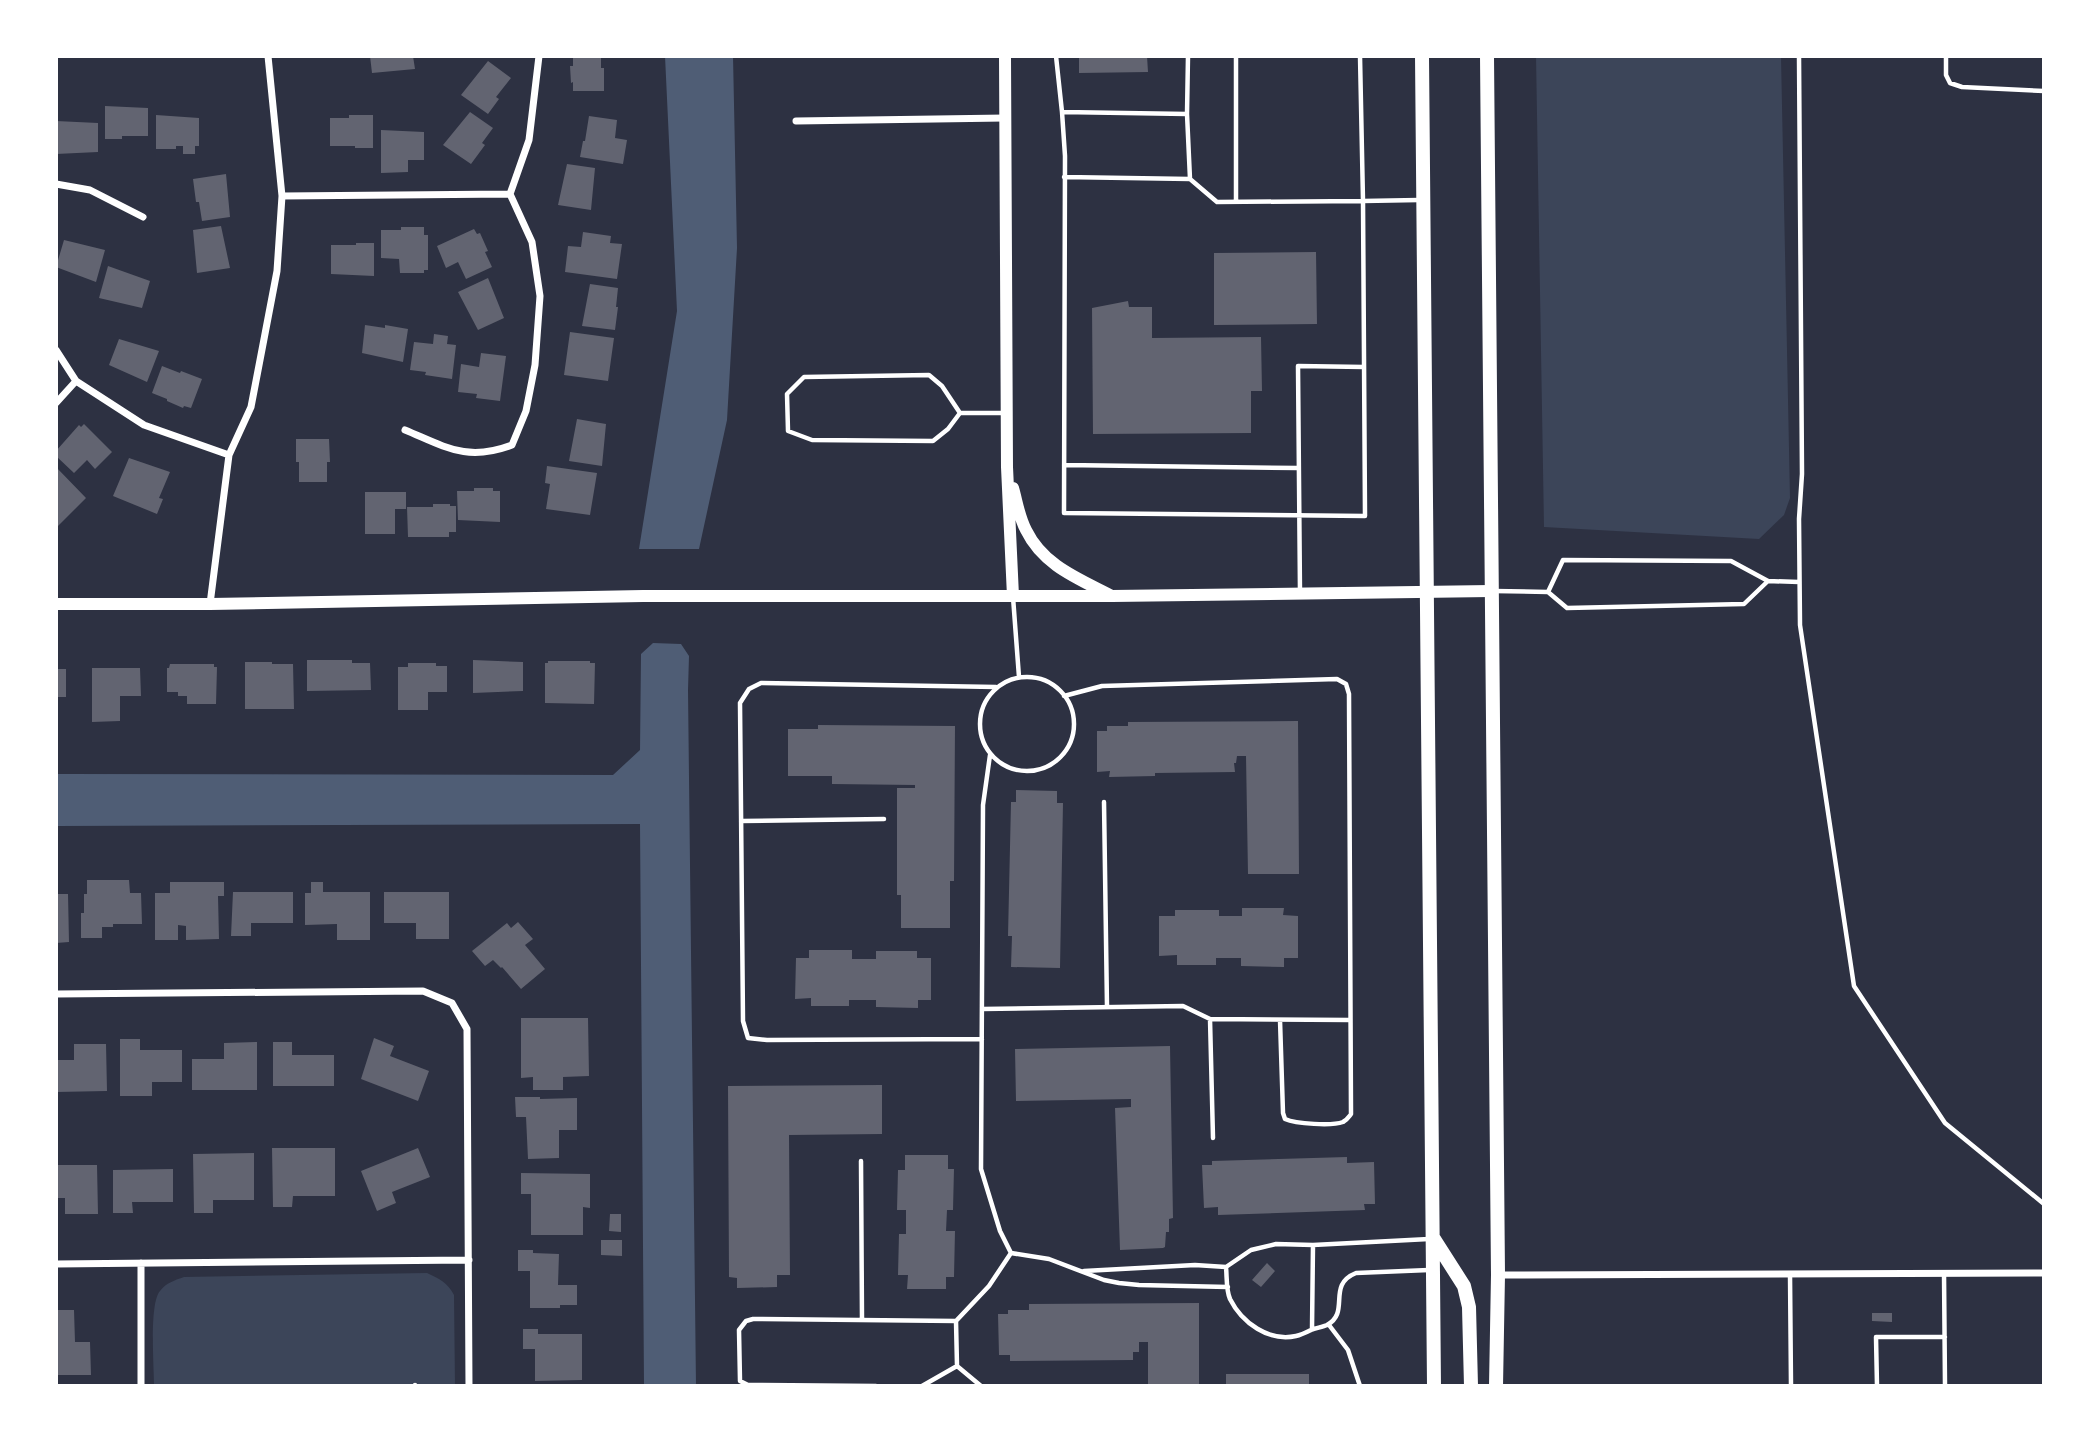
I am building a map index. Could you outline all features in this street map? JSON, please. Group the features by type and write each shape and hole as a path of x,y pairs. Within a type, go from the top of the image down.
{"main road":[{"path":"1423,56 1434,1386"},
{"path":"1487,56 1498,1275 1496,1386"},
{"path":"1433,1239 1464,1286 1469,1307 1471,1386"}],"street":[{"path":"210,604 229,454 251,407 277,271 282,196 268,56"},
{"path":"405,430 456,452 492,453 512,445 526,411 535,365 540,296 532,242 510,194 529,140 539,56"},
{"path":"1005,56 1007,467 1013,596"},
{"path":"796,121 1005,118"},
{"path":"56,184 90,190 143,217"},
{"path":"282,196 510,194"},
{"path":"56,350 76,381 144,425 229,454"},
{"path":"56,403 76,381"},
{"path":"1007,467 1024,528 1037,550 1060,569 1112,596"},
{"path":"56,604 643,596 1112,596 1491,591"},
{"path":"56,994 423,991 452,1003 467,1029 469,1386"},
{"path":"56,1264 469,1259"},
{"path":"141,1263 141,1386"},
{"path":"1498,1275 2044,1273"}],"lane":[{"path":"1056,56 1065,177 1064,513 1365,516 1360,56"},
{"path":"1188,56 1190,179"},
{"path":"1236,56 1236,202"},
{"path":"1799,56 1802,474 1799,519 1800,625 1854,986 1945,1123 2044,1204"},
{"path":"1946,56 1946,75 1950,83 1962,87 2044,91"},
{"path":"1062,112 1187,114"},
{"path":"1065,177 1190,179 1217,202 1424,200"},
{"path":"1300,594 1298,366 1364,367"},
{"path":"929,375 942,386 960,412 948,429 933,441 812,440 788,431 787,394 804,377 929,375"},
{"path":"960,412 1007,413"},
{"path":"1064,465 1298,468"},
{"path":"1548,592 1563,560 1731,561 1768,581 1799,582"},
{"path":"1491,591 1548,592 1567,608 1744,604 1768,581"},
{"path":"1013,596 1019,677"},
{"path":"989,755 1000,764 1024,772 1040,771 1054,764 1073,738 1070,705 1065,696 1052,684 1036,678 1019,677 996,687 982,710 981,728 989,755 984,805 981,1169 1000,1231 1011,1253"},
{"path":"1065,696 1102,686 1337,679 1346,684 1349,694 1351,1114 1347,1120 1340,1123 1294,1123 1285,1119 1280,1020"},
{"path":"982,1039 748,1038 743,1021 740,703 749,689 761,683 996,687"},
{"path":"1104,802 1107,1007"},
{"path":"741,821 884,819"},
{"path":"982,1009 1183,1006 1210,1019 1350,1020"},
{"path":"1210,1019 1213,1138"},
{"path":"861,1161 862,1320"},
{"path":"1084,1272 1195,1265 1226,1267 1251,1250 1276,1244 1313,1245 1433,1239"},
{"path":"1312,1329 1313,1245"},
{"path":"1011,1253 1049,1259 1104,1280 1139,1285 1228,1287"},
{"path":"981,1386 957,1366 956,1321 989,1286 1011,1253"},
{"path":"1226,1267 1230,1298 1253,1327 1266,1335 1296,1336 1329,1325 1338,1313 1340,1289 1347,1277 1356,1273 1433,1270"},
{"path":"1944,1273 1945,1386"},
{"path":"1790,1274 1791,1386"},
{"path":"876,1386 748,1385 740,1381 740,1329 746,1321 753,1320 956,1321"},
{"path":"1329,1325 1348,1350 1360,1386"},
{"path":"1877,1386 1876,1337 1945,1337"},
{"path":"922,1386 957,1366"}],"shaded area":[{"path":"665,56 733,56 737,248 727,420 699,549 639,549 677,311"},
{"path":"1536,56 1781,56 1790,498 1784,515 1759,539 1544,527"},
{"path":"653,643 681,644 689,656 696,1386 644,1386 640,824 56,826 56,774 613,775 640,750 641,654"},
{"path":"427,1273 443,1281 454,1295 455,1386 154,1386 154,1308 160,1291 174,1281 184,1277"}],"building":[{"path":"370,56 413,56 415,69 372,73"},
{"path":"573,56 601,56 604,91 573,91 570,66 573,66"},
{"path":"1079,56 1147,56 1148,72 1079,73"},
{"path":"488,61 511,78 496,97 499,99 488,114 461,95"},
{"path":"105,106 148,108 148,136 105,139"},
{"path":"470,112 493,128 471,164 443,145"},
{"path":"156,115 199,118 199,146 195,146 195,154 183,154 183,146 176,146 176,149 156,149"},
{"path":"349,115 373,115 373,148 330,146 330,118 349,118"},
{"path":"589,116 617,120 615,138 627,140 623,164 580,157"},
{"path":"56,121 98,123 98,152 56,154"},
{"path":"381,130 424,132 424,160 408,160 408,172 381,173"},
{"path":"567,164 595,168 591,210 558,205"},
{"path":"226,174 230,217 202,221 193,179"},
{"path":"221,226 230,268 197,273 193,230"},
{"path":"401,227 424,227 424,235 428,235 428,270 424,270 424,273 400,273 399,259 381,258 381,230 401,230"},
{"path":"474,229 477,234 480,233 492,267 466,279 458,262 446,268 437,246"},
{"path":"583,232 611,236 610,243 622,244 617,279 565,272 568,246 581,247"},
{"path":"64,240 105,250 96,282 56,267"},
{"path":"374,243 374,276 331,274 331,245"},
{"path":"1316,252 1317,324 1214,325 1214,253"},
{"path":"108,266 150,281 142,308 99,298"},
{"path":"488,278 504,318 478,330 458,292"},
{"path":"590,284 618,288 615,330 582,326"},
{"path":"1128,301 1129,307 1152,307 1152,338 1261,337 1262,391 1251,391 1251,433 1093,434 1092,308"},
{"path":"365,325 408,329 403,362 362,353"},
{"path":"570,332 614,338 608,381 564,375"},
{"path":"434,334 448,336 447,344 456,345 452,379 410,370 414,342 433,344"},
{"path":"119,339 159,351 147,382 109,365"},
{"path":"481,353 506,356 500,401 458,392 461,364 479,367"},
{"path":"162,366 202,379 191,408 183,408 152,393"},
{"path":"577,419 606,424 602,466 569,461"},
{"path":"84,424 112,452 95,469 87,460 74,473 56,456 56,451 79,425 81,427"},
{"path":"296,439 329,439 327,482 299,482"},
{"path":"129,458 170,472 159,498 163,499 157,514 113,496"},
{"path":"547,466 597,473 590,515 546,509 550,484 545,483"},
{"path":"56,467 86,498 56,528"},
{"path":"474,488 493,488 493,491 500,491 500,522 458,520 457,491 474,491"},
{"path":"365,492 406,492 406,509 395,509 395,534 365,534"},
{"path":"433,504 456,506 456,532 449,532 449,537 408,537 407,507 433,507"},
{"path":"307,660 352,660 352,663 370,663 371,690 307,691"},
{"path":"473,660 523,662 523,691 473,693"},
{"path":"245,662 293,664 294,709 245,709"},
{"path":"408,663 436,663 436,666 447,666 447,692 428,692 428,710 398,710 398,667 408,667"},
{"path":"545,663 595,663 594,704 545,703"},
{"path":"170,664 214,664 214,667 217,667 216,704 187,704 187,696 178,696 178,692 167,692 167,668"},
{"path":"92,668 140,668 141,696 120,696 120,721 92,722"},
{"path":"56,669 66,669 66,697 56,697"},
{"path":"1298,721 1299,874 1248,874 1246,756 1237,756 1234,763 1235,772 1155,773 1155,776 1109,777 1110,771 1097,772 1097,731 1107,731 1107,726 1128,726 1128,722"},
{"path":"818,725 955,726 954,881 950,881 950,928 901,928 901,895 897,895 897,788 915,788 915,785 832,784 832,776 788,776 788,729 818,729"},
{"path":"1016,790 1057,791 1057,803 1063,803 1060,968 1011,967 1012,936 1008,936 1011,802 1016,802"},
{"path":"87,880 129,880 130,893 141,893 142,924 113,924 113,927 102,927 102,938 81,938 81,913 84,913"},
{"path":"170,882 224,882 224,896 218,896 219,939 186,940 186,926 178,925 178,940 155,940 155,893 170,893"},
{"path":"311,882 323,882 323,892 370,892 370,940 337,940 337,924 305,925 305,893 311,893"},
{"path":"233,892 293,892 293,923 251,923 251,936 231,936"},
{"path":"384,892 449,892 449,939 416,939 416,923 384,923"},
{"path":"56,894 68,894 69,942 56,943"},
{"path":"1242,908 1284,908 1283,915 1298,916 1298,958 1284,958 1284,967 1241,966 1241,958 1216,958 1216,965 1177,965 1177,955 1159,956 1159,916 1175,916 1175,910 1219,910 1219,916 1242,916"},
{"path":"518,922 533,939 525,945 545,969 521,989 493,960 485,966 472,951 507,923 511,928"},
{"path":"809,950 852,950 852,959 876,959 876,951 917,951 917,958 931,958 931,1000 918,1000 918,1008 876,1007 876,1000 849,1000 849,1006 811,1006 811,998 795,999 796,958 809,958"},
{"path":"521,1018 588,1018 589,1076 563,1077 563,1090 533,1090 533,1077 521,1078"},
{"path":"374,1038 394,1046 390,1056 429,1071 418,1101 361,1079"},
{"path":"120,1039 140,1039 140,1050 182,1050 182,1082 152,1082 152,1096 120,1096"},
{"path":"257,1042 257,1090 192,1090 192,1059 224,1059 224,1043"},
{"path":"273,1042 292,1042 292,1055 334,1055 334,1086 273,1086"},
{"path":"74,1044 106,1044 107,1091 56,1092 56,1060 74,1060"},
{"path":"1170,1046 1173,1218 1169,1219 1165,1247 1120,1250 1115,1108 1131,1107 1131,1099 1016,1101 1015,1049"},
{"path":"882,1085 882,1134 789,1135 790,1275 777,1275 777,1287 737,1288 737,1278 729,1277 728,1086"},
{"path":"515,1097 577,1098 577,1130 559,1130 559,1158 528,1159 526,1117 516,1117"},
{"path":"272,1148 335,1148 335,1196 293,1196 292,1207 273,1207"},
{"path":"418,1148 430,1177 392,1192 396,1203 377,1211 361,1171"},
{"path":"254,1153 254,1200 213,1200 213,1213 194,1213 193,1154"},
{"path":"905,1155 948,1155 948,1169 954,1169 953,1210 947,1210 946,1231 955,1231 954,1277 946,1277 946,1289 907,1289 908,1275 898,1275 899,1234 906,1234 906,1210 897,1210 898,1170 905,1170"},
{"path":"1347,1157 1347,1163 1374,1162 1375,1204 1364,1204 1365,1210 1218,1215 1218,1207 1204,1208 1202,1165 1212,1165 1212,1161"},
{"path":"56,1165 97,1165 98,1214 65,1214 65,1198 56,1198"},
{"path":"173,1169 173,1202 132,1202 133,1213 113,1213 113,1170"},
{"path":"521,1173 590,1174 590,1208 583,1207 583,1235 531,1235 531,1194 521,1194"},
{"path":"610,1214 621,1214 621,1232 609,1231"},
{"path":"601,1240 622,1240 622,1256 601,1255"},
{"path":"518,1250 559,1254 558,1285 577,1285 577,1305 530,1308 530,1271 518,1271"},
{"path":"1267,1263 1275,1271 1261,1287 1252,1280"},
{"path":"1199,1303 1199,1386 1148,1386 1148,1342 1139,1342 1139,1352 1133,1352 1133,1360 1010,1361 1010,1355 999,1355 998,1314 1008,1314 1008,1310 1029,1310 1029,1304"},
{"path":"56,1310 74,1310 75,1342 90,1342 91,1375 56,1375"},
{"path":"1872,1313 1892,1313 1892,1322 1872,1321"},
{"path":"523,1329 538,1329 538,1334 582,1334 582,1380 535,1381 535,1349 523,1349"},
{"path":"1226,1374 1309,1374 1309,1386 1226,1386"}]}
